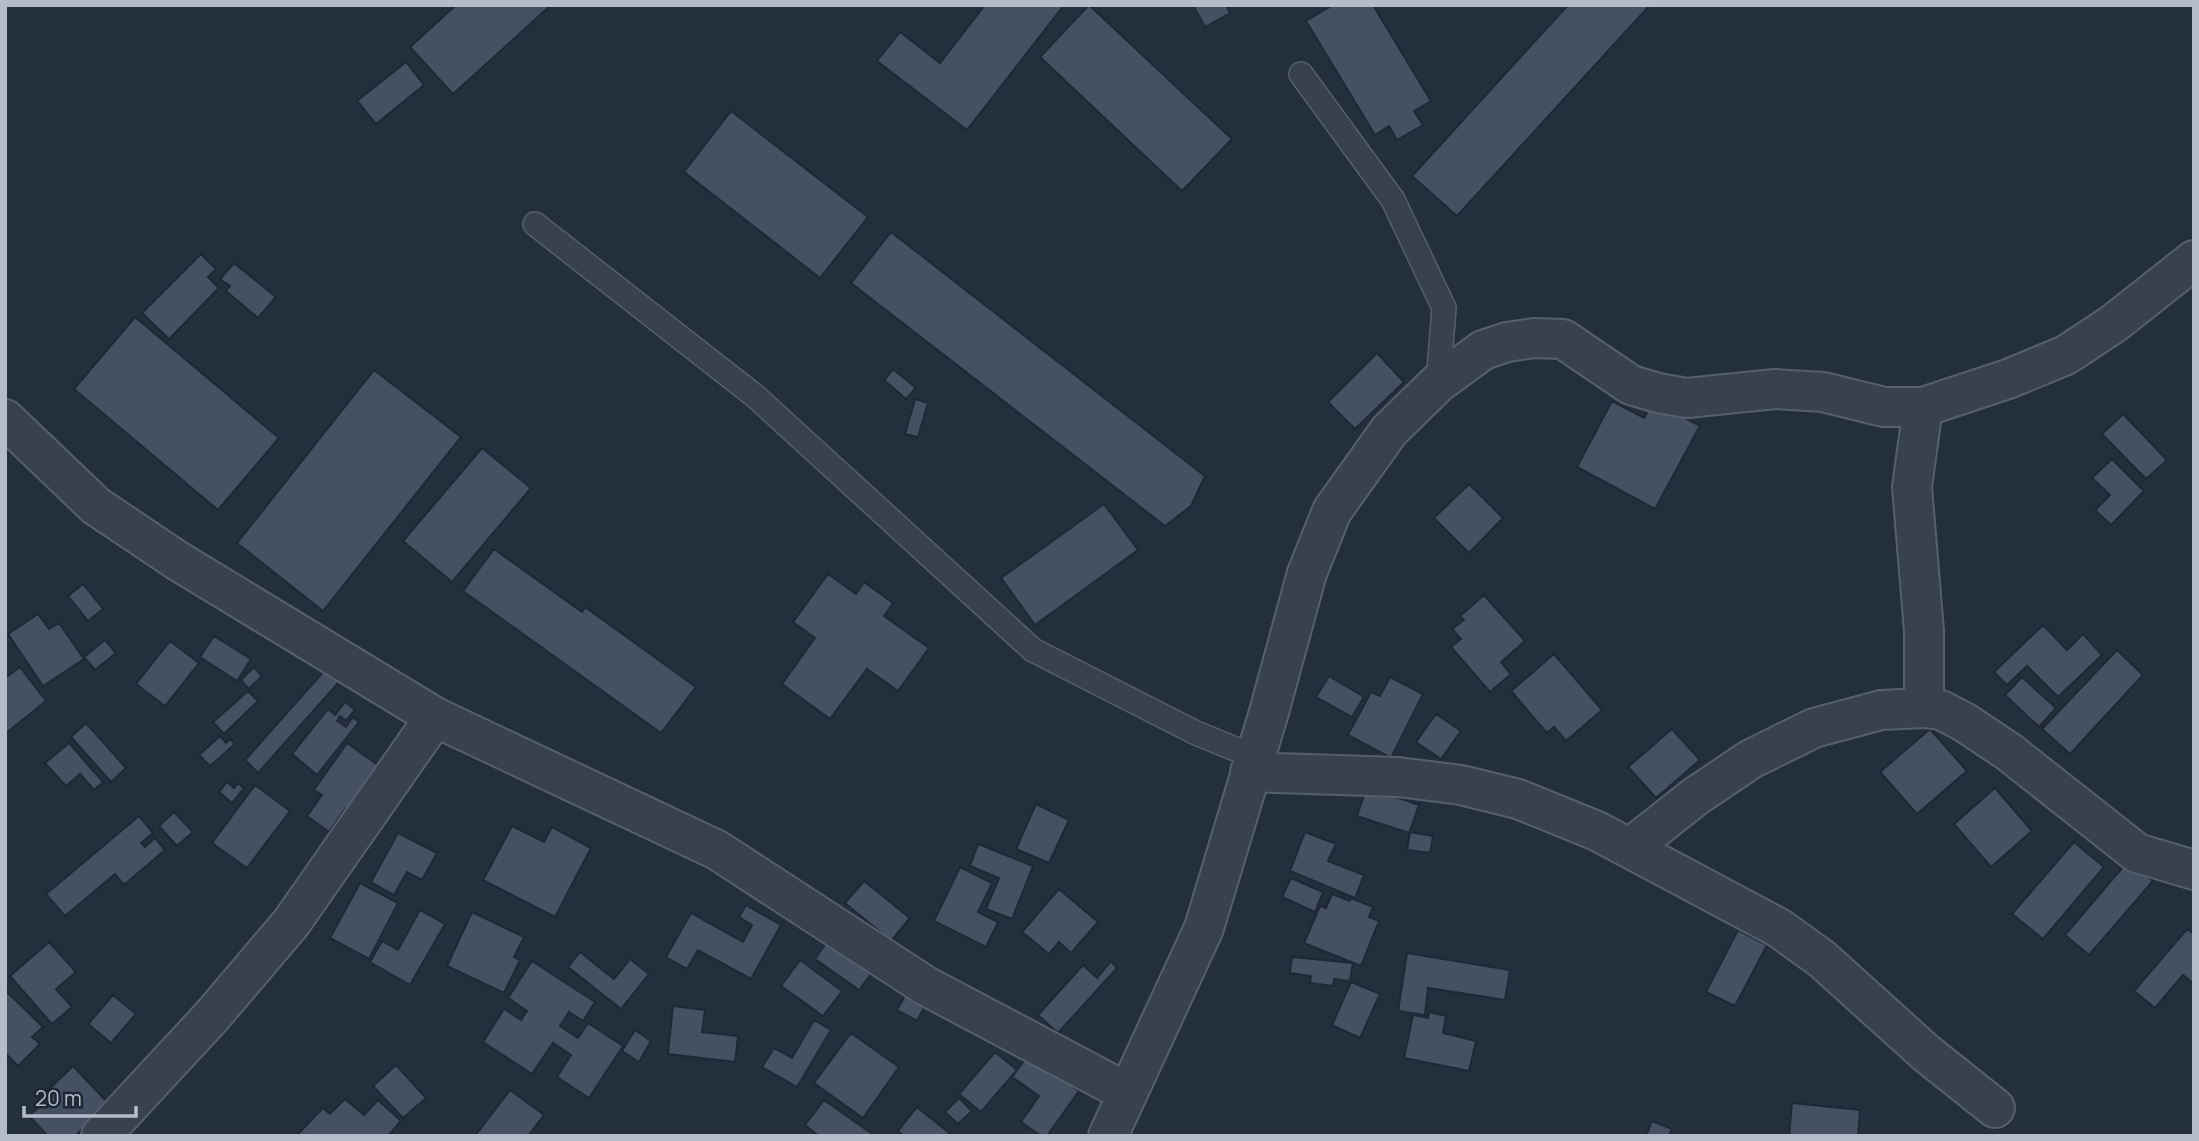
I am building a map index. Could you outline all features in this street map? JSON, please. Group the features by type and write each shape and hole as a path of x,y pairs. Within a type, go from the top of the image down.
{"street":[{"path":"1108,1136 1205,928 1307,573 1332,511 1389,431 1438,383 1483,350 1507,342 1534,338 1563,339 1631,385 1658,393 1688,398 1775,388 1823,392 1884,407 1923,407 2008,379 2066,355 2113,324 2194,260"},
{"path":"1923,407 1912,486 1924,631 1924,708"},
{"path":"5,419 96,506 178,561 435,718 717,850 926,986 1128,1093"},
{"path":"1630,848 1696,796 1751,759 1814,728 1881,710 1924,708 1941,710 2009,752 2137,853 2194,870"},
{"path":"101,1136 212,1016 291,923 435,718"},
{"path":"1252,765 1398,776 1461,785 1518,799 1597,831 1779,928 1822,959 1926,1053 1995,1108"}],"lane":[{"path":"1301,74 1393,200 1444,308 1438,383"},
{"path":"535,224 755,396 1033,650 1196,733 1252,765"}],"building":[{"path":"456,5 551,5 453,94 410,47"},
{"path":"985,5 1064,5 967,130 877,61 900,32 940,63"},
{"path":"1089,5 1232,139 1182,191 1040,57"},
{"path":"1193,5 1226,5 1230,13 1205,27"},
{"path":"1333,5 1373,5 1431,101 1414,111 1423,125 1397,140 1389,126 1375,135 1306,21"},
{"path":"1568,5 1650,5 1457,216 1412,176"},
{"path":"406,62 424,85 376,124 357,101"},
{"path":"731,111 868,217 820,278 684,172"},
{"path":"891,232 1205,476 1191,506 1165,526 851,283"},
{"path":"201,254 216,269 208,277 219,288 169,339 142,313"},
{"path":"234,263 276,297 258,318 226,291 230,286 220,279"},
{"path":"135,317 279,438 218,510 74,389"},
{"path":"1377,353 1404,382 1355,429 1328,402"},
{"path":"893,369 916,388 906,399 884,380"},
{"path":"374,370 461,437 323,611 237,543"},
{"path":"915,399 928,403 918,437 905,434"},
{"path":"1612,401 1644,418 1654,401 1700,426 1655,509 1577,467"},
{"path":"2123,414 2167,460 2146,479 2102,434"},
{"path":"482,448 531,488 452,582 403,541"},
{"path":"2112,459 2144,491 2111,525 2095,510 2110,495 2092,478"},
{"path":"1469,484 1503,518 1469,553 1434,518"},
{"path":"1104,504 1138,550 1035,625 1001,578"},
{"path":"494,549 582,612 585,607 696,687 661,733 463,591"},
{"path":"828,574 856,594 864,582 893,603 884,616 929,648 898,691 867,669 830,719 782,684 815,638 793,622"},
{"path":"83,584 103,609 88,621 68,596"},
{"path":"1484,595 1525,641 1501,662 1511,674 1490,692 1451,647 1461,639 1452,629 1464,620 1460,616"},
{"path":"38,614 49,629 59,623 84,659 43,686 8,634"},
{"path":"2043,625 2067,650 2083,634 2102,655 2058,697 2027,666 2007,685 1994,672"},
{"path":"214,636 251,659 237,681 200,657"},
{"path":"105,640 116,653 95,670 84,657"},
{"path":"170,641 199,663 165,706 136,684"},
{"path":"2117,650 2143,675 2070,754 2042,729"},
{"path":"1554,654 1602,710 1566,741 1554,727 1547,733 1511,691"},
{"path":"20,667 46,701 5,734 5,678"},
{"path":"254,667 262,676 249,689 241,680"},
{"path":"325,670 339,682 258,773 245,760"},
{"path":"1329,676 1364,697 1352,717 1316,697"},
{"path":"1390,677 1423,694 1391,758 1348,735 1371,692 1380,696"},
{"path":"2022,677 2056,708 2039,727 2005,695"},
{"path":"248,691 258,701 224,734 213,722"},
{"path":"345,702 355,710 346,721 340,716 337,721 346,727 353,717 359,722 317,775 292,754 328,709 335,715"},
{"path":"1436,714 1461,731 1441,759 1416,742"},
{"path":"86,723 126,768 111,782 71,737"},
{"path":"1672,729 1700,760 1656,798 1628,767"},
{"path":"1930,729 1967,771 1917,814 1880,772"},
{"path":"220,736 226,743 230,739 235,744 210,766 199,755"},
{"path":"69,743 103,782 94,790 80,774 66,786 45,763"},
{"path":"347,743 392,775 361,818 346,808 329,832 307,816 322,795 314,790"},
{"path":"227,782 234,788 238,783 244,788 232,803 219,792"},
{"path":"255,785 290,811 247,868 212,843"},
{"path":"1367,787 1419,805 1409,833 1357,816"},
{"path":"1995,788 2032,831 1991,867 1954,824"},
{"path":"1036,804 1069,820 1049,863 1016,849"},
{"path":"174,812 193,832 177,846 159,826"},
{"path":"139,816 153,833 141,843 145,847 155,838 165,850 124,885 115,874 65,916 46,894"},
{"path":"512,826 544,842 552,827 591,848 555,917 483,880"},
{"path":"1305,832 1336,844 1328,861 1364,875 1355,898 1290,871"},
{"path":"1410,832 1433,836 1430,853 1407,850"},
{"path":"398,833 437,853 422,880 407,872 394,895 371,882"},
{"path":"2074,842 2104,867 2043,939 2012,914"},
{"path":"978,844 1033,866 1012,919 986,909 999,878 970,866"},
{"path":"2128,861 2153,881 2089,955 2065,935"},
{"path":"960,867 992,883 978,912 998,922 986,947 934,921"},
{"path":"1291,878 1323,892 1315,912 1282,897"},
{"path":"864,881 910,918 891,941 845,903"},
{"path":"360,883 398,903 369,959 330,938"},
{"path":"1059,889 1098,922 1071,953 1059,942 1049,954 1022,932"},
{"path":"1332,894 1373,907 1369,917 1379,921 1361,966 1304,943 1320,906 1326,908"},
{"path":"746,905 781,925 751,979 698,950 687,969 666,957 691,913 743,942 752,925 739,917"},
{"path":"420,910 445,924 410,985 370,962 382,941 398,950"},
{"path":"472,912 524,937 514,957 520,960 504,993 447,966"},
{"path":"2187,929 2194,934 2194,984 2183,975 2155,1008 2134,991"},
{"path":"1738,930 1767,945 1735,1006 1706,992"},
{"path":"828,940 874,970 859,990 815,959"},
{"path":"49,942 76,972 56,989 72,1007 52,1024 10,976"},
{"path":"580,952 614,979 630,959 649,974 621,1009 568,967"},
{"path":"1407,953 1510,970 1505,1000 1428,988 1425,1015 1398,1011"},
{"path":"1292,957 1353,963 1350,981 1334,979 1333,986 1310,983 1311,976 1290,973"},
{"path":"800,960 842,991 823,1016 781,986"},
{"path":"532,961 595,1002 583,1021 569,1012 560,1026 578,1038 588,1023 623,1046 589,1098 557,1077 571,1055 553,1043 532,1074 483,1042 504,1009 521,1020 527,1011 508,998"},
{"path":"1111,961 1117,968 1058,1033 1038,1015 1083,965 1097,978"},
{"path":"1351,982 1380,994 1360,1038 1332,1025"},
{"path":"5,990 43,1027 32,1037 40,1044 18,1066 5,1053"},
{"path":"907,992 927,1002 917,1021 897,1010"},
{"path":"113,995 136,1014 111,1043 88,1024"},
{"path":"673,1006 705,1010 702,1032 738,1036 735,1062 668,1054"},
{"path":"1429,1012 1446,1016 1443,1033 1476,1041 1469,1071 1404,1058 1413,1015 1428,1018"},
{"path":"814,1020 831,1030 797,1087 762,1067 774,1048 792,1058"},
{"path":"635,1030 651,1041 639,1062 622,1051"},
{"path":"851,1033 899,1067 863,1118 814,1083"},
{"path":"995,1052 1017,1070 981,1112 959,1094"},
{"path":"1028,1055 1079,1091 1047,1136 1041,1136 1021,1122 1039,1096 1012,1077"},
{"path":"396,1065 426,1098 403,1118 373,1086"},
{"path":"73,1066 109,1104 75,1136 48,1136 29,1116 46,1100 42,1096"},
{"path":"510,1090 544,1115 528,1136 475,1136"},
{"path":"959,1098 972,1111 958,1124 945,1112"},
{"path":"345,1099 364,1115 378,1100 401,1121 388,1136 296,1136 323,1108 330,1114"},
{"path":"824,1100 875,1136 819,1136 805,1125"},
{"path":"1792,1103 1860,1110 1858,1136 1789,1136"},
{"path":"917,1107 953,1136 904,1136 898,1131"},
{"path":"1652,1121 1672,1129 1669,1136 1646,1136"}]}
